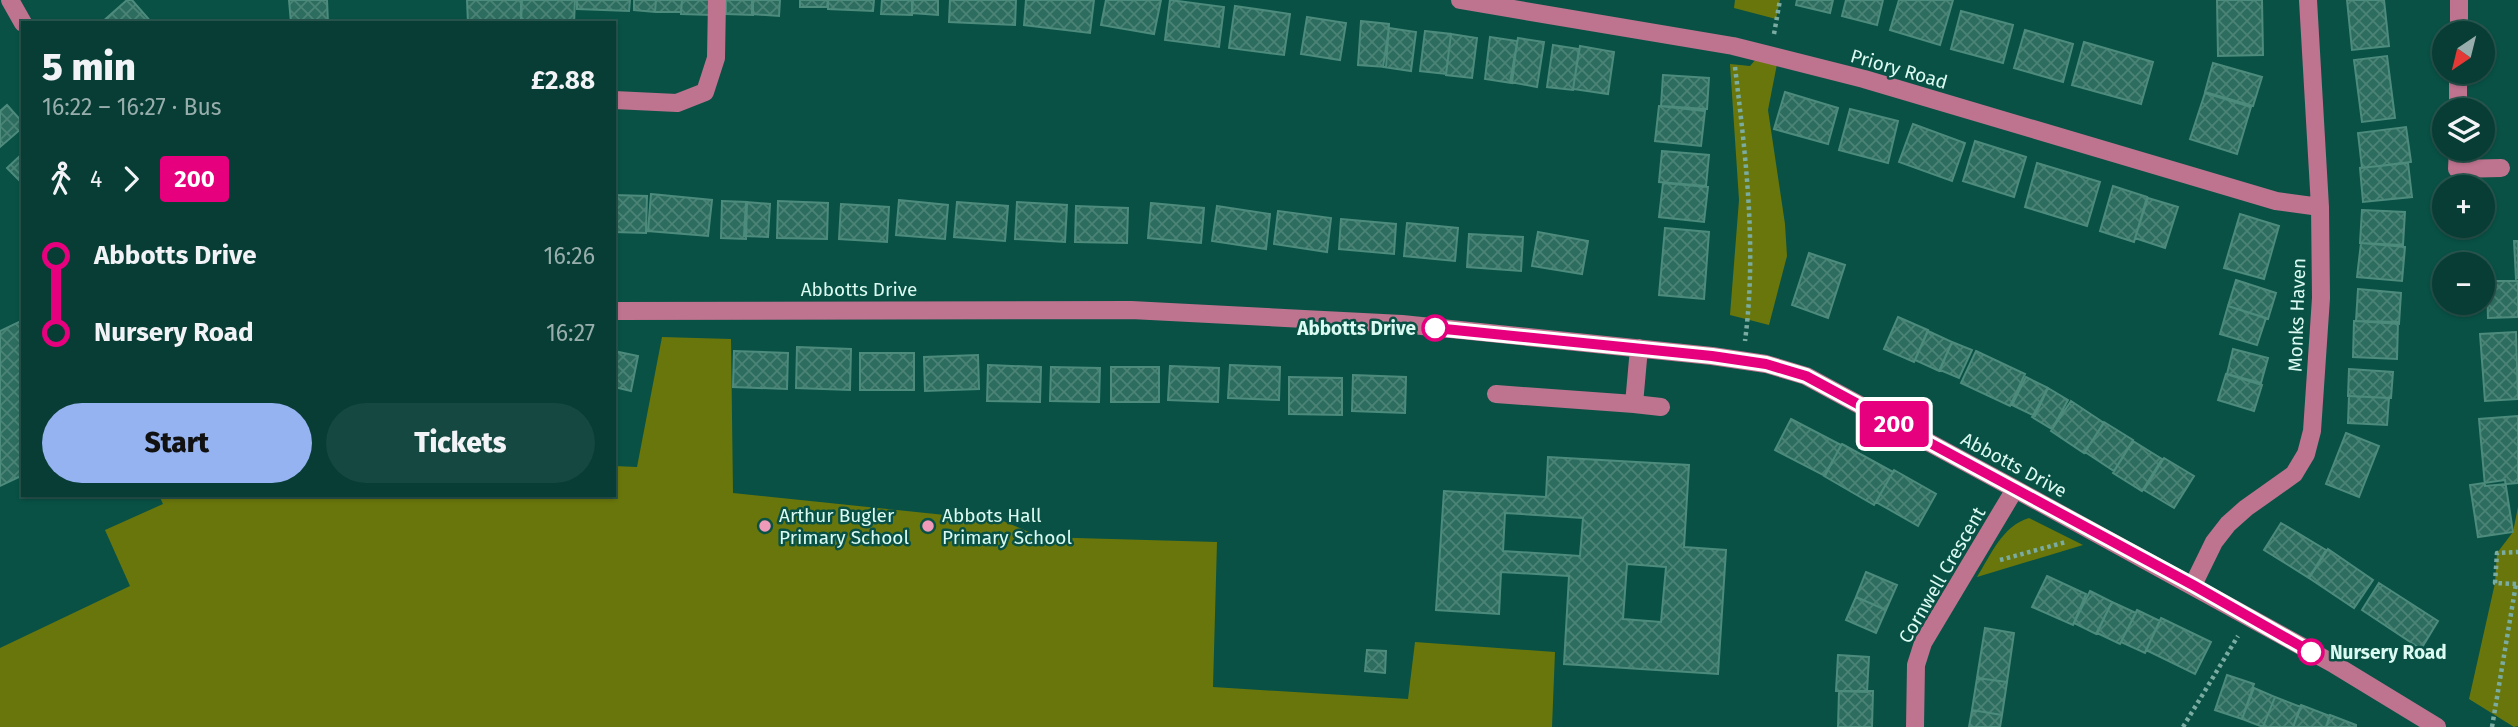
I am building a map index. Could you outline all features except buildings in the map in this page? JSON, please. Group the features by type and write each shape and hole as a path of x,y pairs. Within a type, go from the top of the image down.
{"street":[{"path":"10,0 22,21"},
{"path":"616,100 677,103 705,92 716,58 717,0"},
{"name":"Priory Road","path":"1460,0 1733,46 1864,79 2276,201 2320,207"},
{"name":"Monks Haven","path":"2193,585 2214,542 2228,524 2294,474 2306,454 2312,431 2321,298 2320,207 2308,0"},
{"path":"2459,0 2459,21"},
{"path":"2458,161 2458,169 2501,168"},
{"name":"Abbotts Drive","path":"616,311 1131,310 1402,324 1766,364 1806,376 2097,533 2250,617 2437,727"},
{"path":"1634,404 1639,348"},
{"path":"1496,394 1661,407"},
{"name":"Cornwell Crescent","path":"1915,727 1916,665 1923,643 2015,489"}],"path":[{"path":"1769,56 1780,0"},
{"path":"1733,46 1747,169 1751,249 1750,303 1742,360"},
{"path":"1968,568 2097,533"},
{"path":"2492,727 2517,584 2495,583 2497,553 2518,552"},
{"path":"2183,727 2250,617"}],"green space":[{"path":"1735,0 1780,0 1776,19 1734,8"},
{"path":"1757,58 1777,64 1768,110 1785,224 1787,256 1769,325 1730,315 1739,200 1730,64 1750,66"},
{"name":"Arthur Bugler Primary School","path":"662,337 731,339 733,493 1003,521 1041,537 1217,542 1213,687 1408,699 1415,642 1555,652 1552,727 0,727 0,648 130,586 105,530 163,504 160,497 616,497 616,466 637,467"},
{"path":"2518,507 2518,726 2514,727 2469,699 2495,583 2497,553 2513,532"},
{"path":"2029,518 2083,545 1977,577 2004,534"}],"bus line":[{"name":"200","path":"1435,328 1712,356 1766,364 1806,376 2193,585 2311,652"}],"place":[{"name":"Abbotts Drive","path":"1435,328"},
{"name":"Arthur Bugler Primary School","path":"765,526"},
{"name":"Abbots Hall Primary School","path":"928,526"},
{"name":"Nursery Road","path":"2311,652"}]}
